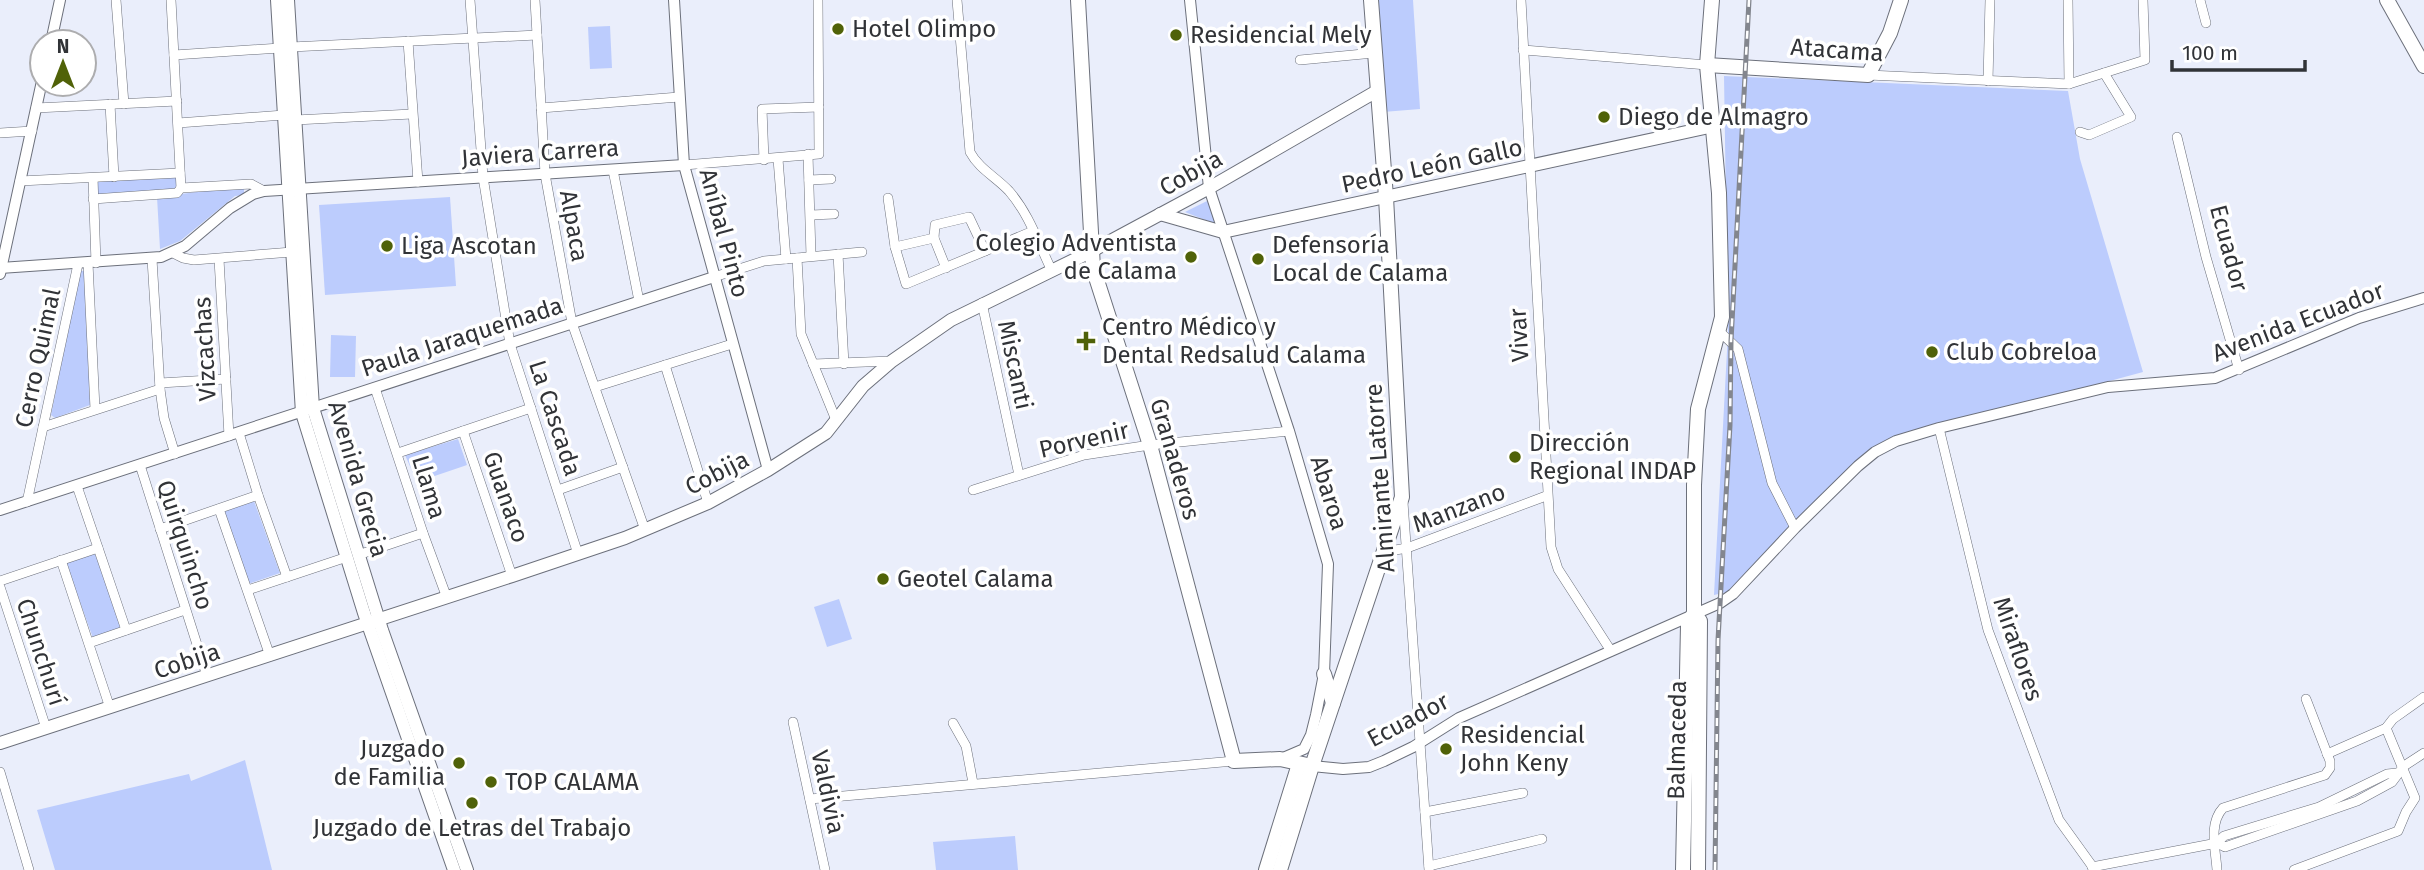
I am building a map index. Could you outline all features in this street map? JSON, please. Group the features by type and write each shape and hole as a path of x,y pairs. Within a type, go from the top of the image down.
{"main road":[{"name":"Avenida Grecia","path":"277,0 285,48 307,411"},
{"name":"Avenida Grecia","path":"285,48 288,0"},
{"name":"Granaderos","path":"1078,0 1090,252 1093,268 1150,445 1234,761"},
{"name":"Almirante Latorre","path":"1371,0 1386,197 1402,497"},
{"name":"Balmaceda","path":"1683,870 1688,625 1694,613 1695,446 1698,409 1722,317 1712,0"},
{"name":"Balmaceda","path":"1712,66 1721,0"},
{"path":"1868,75 1890,33 1901,0"},
{"path":"2387,0 2424,66"},
{"name":"Atacama","path":"1712,66 1868,75"},
{"name":"Cobija","path":"0,743 578,554 645,530 708,503 768,470 826,433 863,386 892,361 951,320 1090,252 1209,188 1377,91"},
{"name":"Pedro León Gallo","path":"1160,214 1223,232 1714,126"},
{"name":"Avenida Grecia","path":"294,189 292,252 307,411 454,870"},
{"path":"1266,870 1305,765 1333,703 1402,497"},
{"name":"Balmaceda","path":"1694,613 1700,621 1698,870"},
{"name":"Avenida Grecia","path":"373,622 467,870"},
{"path":"1324,674 1333,703"},
{"name":"Ecuador","path":"1234,761 1280,759 1305,765"},
{"path":"1280,870 1305,765"}],"street":[{"path":"54,28 60,0"},
{"path":"116,0 124,104"},
{"path":"171,0 181,188"},
{"name":"La Cascada","path":"470,0 483,177 510,344 578,554"},
{"name":"Alpaca","path":"536,0 545,174 572,323 645,530"},
{"name":"Aníbal Pinto","path":"674,0 684,165 768,470"},
{"path":"764,160 762,109 819,107 818,0"},
{"path":"957,0 970,152 976,164 1007,189 1026,212 1051,269"},
{"name":"Abaroa","path":"1191,0 1209,188 1289,431 1328,564 1324,674 1316,715 1308,743 1298,753 1280,759"},
{"name":"Vivar","path":"1521,0 1546,496 1551,547 1558,569 1611,652"},
{"path":"1988,81 1990,0"},
{"path":"2068,0 2069,84"},
{"name":"Atacama","path":"1868,75 2069,84 2145,60 2143,0"},
{"path":"2200,0 2206,23"},
{"path":"174,55 537,35"},
{"path":"408,41 418,182"},
{"name":"Atacama","path":"1523,50 1712,66"},
{"path":"1300,60 1374,53"},
{"path":"2080,132 2089,135 2131,117 2104,73"},
{"path":"541,108 679,97"},
{"path":"0,270 38,98"},
{"path":"36,108 177,101"},
{"path":"110,104 114,177"},
{"name":"Javiera Carrera","path":"0,270 152,259 173,253 186,246 230,208 253,194 264,191 764,160 819,153 819,107"},
{"path":"178,123 412,114"},
{"path":"0,133 32,131"},
{"name":"Ecuador","path":"2177,137 2206,257 2239,370"},
{"path":"808,154 811,256"},
{"path":"778,159 786,259"},
{"path":"613,170 639,301"},
{"path":"20,181 180,173"},
{"name":"Cerro Quimal","path":"93,178 87,263 95,409"},
{"path":"809,180 831,179"},
{"name":"Javiera Carrera","path":"93,199 177,193 181,188 251,184 264,191"},
{"path":"888,198 895,247 906,284 1033,231"},
{"path":"811,215 834,214"},
{"path":"946,268 934,239 935,225 969,217 985,251"},
{"path":"895,247 934,239"},
{"name":"Javiera Carrera","path":"173,253 194,260 292,252"},
{"name":"Paula Jaraquemada","path":"0,510 764,261 862,252"},
{"path":"838,254 844,364"},
{"path":"797,258 801,334 836,421"},
{"name":"Quirquincho","path":"152,259 160,386 164,418 175,454"},
{"name":"Vizcachas","path":"219,259 226,379 234,435 287,578"},
{"name":"Cerro Quimal","path":"27,502 43,427 87,263"},
{"name":"Avenida Ecuador","path":"1939,428 2108,387 2215,378 2359,318 2424,298"},
{"name":"Miscanti","path":"982,303 1020,475"},
{"path":"1718,330 1738,349 1772,483 1795,528"},
{"path":"595,387 732,344"},
{"path":"813,364 892,361"},
{"path":"665,365 708,503"},
{"path":"43,427 160,386 226,379"},
{"name":"Llama","path":"375,388 447,598"},
{"path":"398,453 531,408"},
{"name":"Ecuador","path":"1305,765 1343,769 1368,767 1419,743 1459,718 1720,603 1733,594 1795,528 1875,452 1896,441 1939,428"},
{"name":"Miraflores","path":"1939,428 1988,630 2059,820 2094,868"},
{"name":"Guanaco","path":"463,431 512,576"},
{"name":"Porvenir","path":"973,490 1084,455 1150,445 1289,431"},
{"name":"Quirquincho","path":"139,465 207,676"},
{"path":"558,490 623,467"},
{"path":"77,486 126,631"},
{"path":"160,529 258,495"},
{"name":"Manzano","path":"1384,552 1407,548 1546,496"},
{"name":"Almirante Latorre","path":"1402,497 1429,868"},
{"path":"219,509 271,656"},
{"path":"248,590 423,533"},
{"path":"0,581 98,548"},
{"path":"61,560 110,708"},
{"name":"Chunchurí","path":"0,587 46,728"},
{"path":"89,643 185,610"},
{"path":"2327,754 2386,727 2424,697"},
{"path":"2217,870 2215,844 2218,813 2223,808 2325,775 2330,765 2306,699"},
{"name":"Valdivia","path":"793,722 825,870"},
{"path":"953,723 966,747 973,783"},
{"path":"2294,870 2398,831 2416,798 2400,770 2386,727"},
{"path":"2094,868 2215,844 2224,836 2319,807 2400,770 2424,753"},
{"name":"Ecuador","path":"810,799 1234,761"},
{"path":"0,772 29,870"},
{"path":"1425,812 1523,793"},
{"path":"1429,868 1542,839"}],"shaded area":[{"path":"1375,0 1413,0 1420,109 1383,112"},
{"path":"610,26 612,68 590,69 588,27"},
{"name":"Club Cobreloa","path":"1724,76 2068,91 2080,159 2143,372 1891,440 1845,474 1799,516 1727,592 1714,595 1728,332"},
{"path":"174,177 177,188 173,191 98,197 97,181"},
{"path":"244,186 244,195 235,196 180,241 160,249 157,197"},
{"name":"Liga Ascotan","path":"450,197 456,286 325,295 319,205"},
{"path":"1209,200 1215,224 1185,212"},
{"path":"80,271 85,271 90,405 55,418 51,415"},
{"path":"331,335 356,336 355,377 330,377"},
{"path":"458,439 467,465 417,482 405,455"},
{"path":"254,501 280,573 248,584 223,512"},
{"path":"94,551 122,629 93,638 65,561"},
{"path":"839,599 852,639 827,647 814,607"},
{"path":"245,760 272,870 55,870 37,810 189,774 191,781"},
{"path":"1015,836 1018,870 936,870 933,842"}],"railway":[{"path":"1715,870 1718,640 1749,0"}],"place":[{"name":"Hotel Olimpo","path":"838,29"},
{"name":"Residencial Mely","path":"1176,35"},
{"name":"Diego de Almagro","path":"1604,117"},
{"name":"Liga Ascotan","path":"387,246"},
{"name":"Colegio Adventista de Calama","path":"1191,257"},
{"name":"Defensoría Local de Calama","path":"1258,259"},
{"name":"Centro Médico y Dental Redsalud Calama","path":"1086,341"},
{"name":"Club Cobreloa","path":"1932,352"},
{"name":"Dirección Regional INDAP","path":"1515,457"},
{"name":"Geotel Calama","path":"883,579"},
{"name":"Residencial John Keny","path":"1446,749"},
{"name":"Juzgado de Familia","path":"459,763"},
{"name":"TOP CALAMA","path":"491,782"},
{"name":"Juzgado de Letras del Trabajo","path":"472,803"}]}
